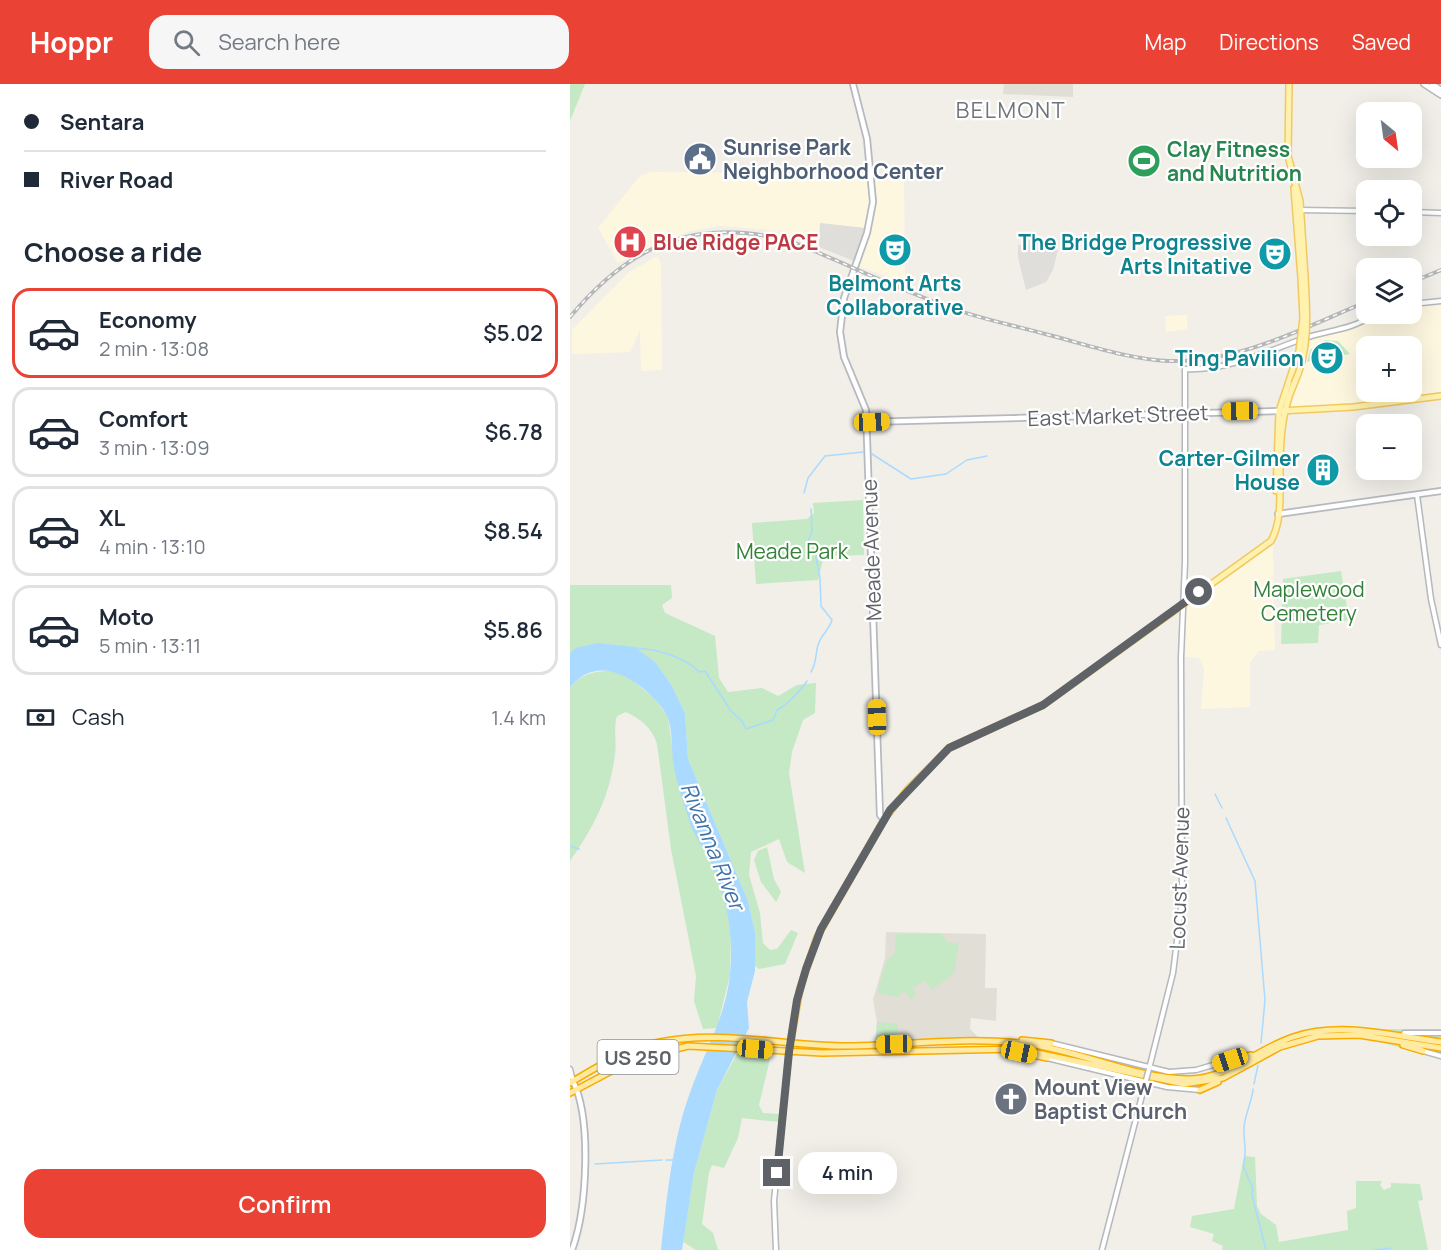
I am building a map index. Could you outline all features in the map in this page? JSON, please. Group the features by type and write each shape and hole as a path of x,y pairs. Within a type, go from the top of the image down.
{"highway":[{"name":"US 250","path":"571,1080 625,1053 670,1040 708,1037 843,1046 1002,1042 1044,1047 1182,1079 1219,1074 1284,1040 1314,1032 1345,1029 1441,1042"},
{"path":"1372,1033 1404,1033"},
{"name":"US 250","path":"570,1093 644,1055 678,1047 705,1046 789,1052 999,1048 1040,1052 1184,1084 1204,1083 1232,1074 1280,1047 1310,1037 1346,1034 1441,1048"},
{"path":"1382,1039 1423,1051"},
{"path":"1002,1042 1051,1043"},
{"path":"999,1048 1047,1058"},
{"path":"1230,1060 1256,1055"},
{"path":"1200,1090 1232,1074"}],"main road":[{"name":"Meade Avenue","path":"853,84 867,139 873,202 867,232 847,285 840,322 842,350 865,405 867,422 880,815 884,820"},
{"path":"789,1052 800,988 817,937 899,798 949,748 1043,705 1265,547 1274,535 1278,513 1281,411 1291,384 1302,332 1303,278 1298,210 1288,156 1289,84"},
{"path":"1424,84 1441,95"},
{"path":"1432,84 1441,90"},
{"name":"East Market Street","path":"867,422 1281,411 1353,407 1441,396"},
{"path":"1278,513 1441,491"},
{"path":"571,1080 577,1089 585,1173 583,1205 572,1250"}],"street":[{"path":"1298,210 1356,211"},
{"path":"1422,212 1441,213"},
{"path":"1422,302 1441,301"},
{"name":"Locust Avenue","path":"1102,1250 1173,973 1182,900 1185,369 1239,362 1314,335 1356,324"},
{"path":"1417,495 1431,599 1441,645"},
{"path":"1404,1033 1441,1033"},
{"path":"1051,1043 1149,1069 1169,1072 1186,1072 1230,1060"},
{"path":"1423,1051 1441,1056"},
{"path":"776,1250 774,1201 789,1052"},
{"path":"1047,1058 1145,1081 1200,1090"},
{"path":"570,1069 571,1080"}],"shaded area":[{"path":"1004,84 1073,84 1073,97 1003,94"},
{"path":"650,172 862,174 867,179 870,198 865,228 820,223 819,247 772,230 720,226 690,231 618,263 598,228 640,176"},
{"path":"879,177 904,178 905,283 858,266 874,221 877,199 875,181"},
{"path":"820,223 865,228 854,261 819,247"},
{"path":"1029,240 1041,241 1058,250 1053,270 1046,282 1026,290 1018,258 1018,245 1028,245"},
{"path":"658,256 661,264 662,370 641,371 640,330 630,352 572,354 572,330 629,272"},
{"path":"1441,303 1441,396 1422,398 1422,336 1356,336 1356,402 1379,402 1287,411 1314,335 1356,324 1422,324 1422,305"},
{"path":"1187,315 1187,329 1166,332 1165,316"},
{"path":"1273,545 1275,650 1259,651 1250,663 1250,707 1201,709 1204,669 1199,658 1185,657 1185,607"},
{"path":"886,932 986,934 985,988 997,988 996,1021 971,1018 970,1029 979,1038 875,1043 877,1022 873,1000 885,958"}],"green space":[{"path":"570,84 585,84 570,121"},
{"path":"1325,340 1338,341 1350,354 1338,356 1334,348 1326,342 1313,360 1307,362 1310,350"},
{"name":"Meade Park","path":"863,500 864,555 824,556 818,580 756,584 752,523 807,519 814,513 813,503"},
{"name":"Maplewood Cemetery","path":"1341,571 1349,620 1319,625 1318,643 1281,644 1283,579"},
{"path":"570,585 671,585 672,598 662,605 665,613 715,636 719,678 728,692 762,688 778,696 797,685 816,683 815,713 803,720 792,752 789,773 805,873 787,862 779,839 751,852 749,875 760,913 763,943 770,950 777,949 791,930 798,933 785,964 759,969 755,966 755,932 748,901 688,759 685,713 671,684 655,662 570,653"},
{"path":"614,671 632,680 654,698 668,717 675,769 723,888 731,930 730,975 717,1028 703,1029 694,1001 696,976 671,849 657,744 645,725 626,712 617,716 613,769 605,797 586,836 570,861 570,687 590,674"},
{"path":"767,847 774,879 781,892 776,902 761,882 754,860 758,851"},
{"path":"896,934 941,934 947,942 959,944 954,973 932,990 925,981 909,990 915,989 914,998 910,999 905,991 897,997 877,993 886,961 895,952"},
{"path":"877,1022 898,1024 897,1038 876,1037"},
{"path":"1376,1029 1441,1029 1441,1060 1374,1040"},
{"path":"738,1052 771,1055 759,1105 763,1113 780,1114 779,1122 742,1118 738,1138 724,1168 712,1165 709,1173 702,1224 713,1233 718,1250 696,1250 683,1242 694,1173 717,1090"},
{"path":"1244,1156 1255,1157 1257,1206 1261,1214 1276,1225 1279,1242 1348,1230 1347,1211 1356,1208 1356,1181 1382,1181 1380,1185 1384,1190 1391,1187 1391,1183 1420,1184 1423,1200 1418,1201 1428,1250 1222,1250 1223,1246 1212,1241 1214,1234 1190,1227 1192,1216 1234,1209"}],"water":[{"name":"Rivanna River","path":"598,643 634,647 655,662 671,684 685,713 688,759 748,901 755,932 755,971 747,1002 749,1028 717,1090 694,1173 682,1250 661,1250 671,1169 685,1109 728,989 731,959 730,930 721,887 710,860 693,830 681,794 672,755 670,724 664,710 645,690 617,673 598,671 588,673 570,687 570,653 576,648"}],"waterway":[{"path":"804,493 808,478 825,456 863,452"},
{"path":"872,454 911,479 946,474 967,460 987,456"},
{"path":"811,509 812,532 806,546 811,548"},
{"path":"811,672 819,641 832,620 821,606 820,578 816,557"},
{"path":"635,648 670,655 700,672 705,671 731,711 742,721 746,729 773,720 777,710 794,697 807,681"},
{"path":"1215,794 1222,808"},
{"path":"1226,818 1255,881 1265,1000 1261,1043"},
{"path":"570,846 579,849"},
{"path":"1254,1084 1258,1065"},
{"path":"1253,1089 1244,1127 1243,1166 1253,1189 1252,1195 1266,1250"},
{"path":"595,1164 662,1160"},
{"path":"666,1160 674,1160"},
{"path":"1374,1250 1391,1248"}],"railway":[{"path":"570,317 592,292 640,255 665,243 721,232 752,234 785,240 953,309 1108,351 1153,360 1194,360 1245,350 1294,333 1356,306"},
{"path":"1422,278 1441,270"}],"place":[{"name":"Sunrise Park Neighborhood Center","path":"700,159"},
{"name":"Clay Fitness and Nutrition","path":"1144,161"},
{"name":"Blue Ridge PACE","path":"630,242"},
{"name":"Belmont Arts Collaborative","path":"895,250"},
{"name":"The Bridge Progressive Arts Initative","path":"1275,254"},
{"name":"Ting Pavilion","path":"1327,358"},
{"name":"Carter-Gilmer House","path":"1323,470"},
{"name":"Mount View Baptist Church","path":"1011,1099"}],"district":[{"name":"BELMONT","path":"1011,110"}],"route":[{"path":"777,1173 789,1052 797,1000 812,949 821,929 890,810 930,765 949,748 958,742 1006,724 1043,705 1199,592"}]}
